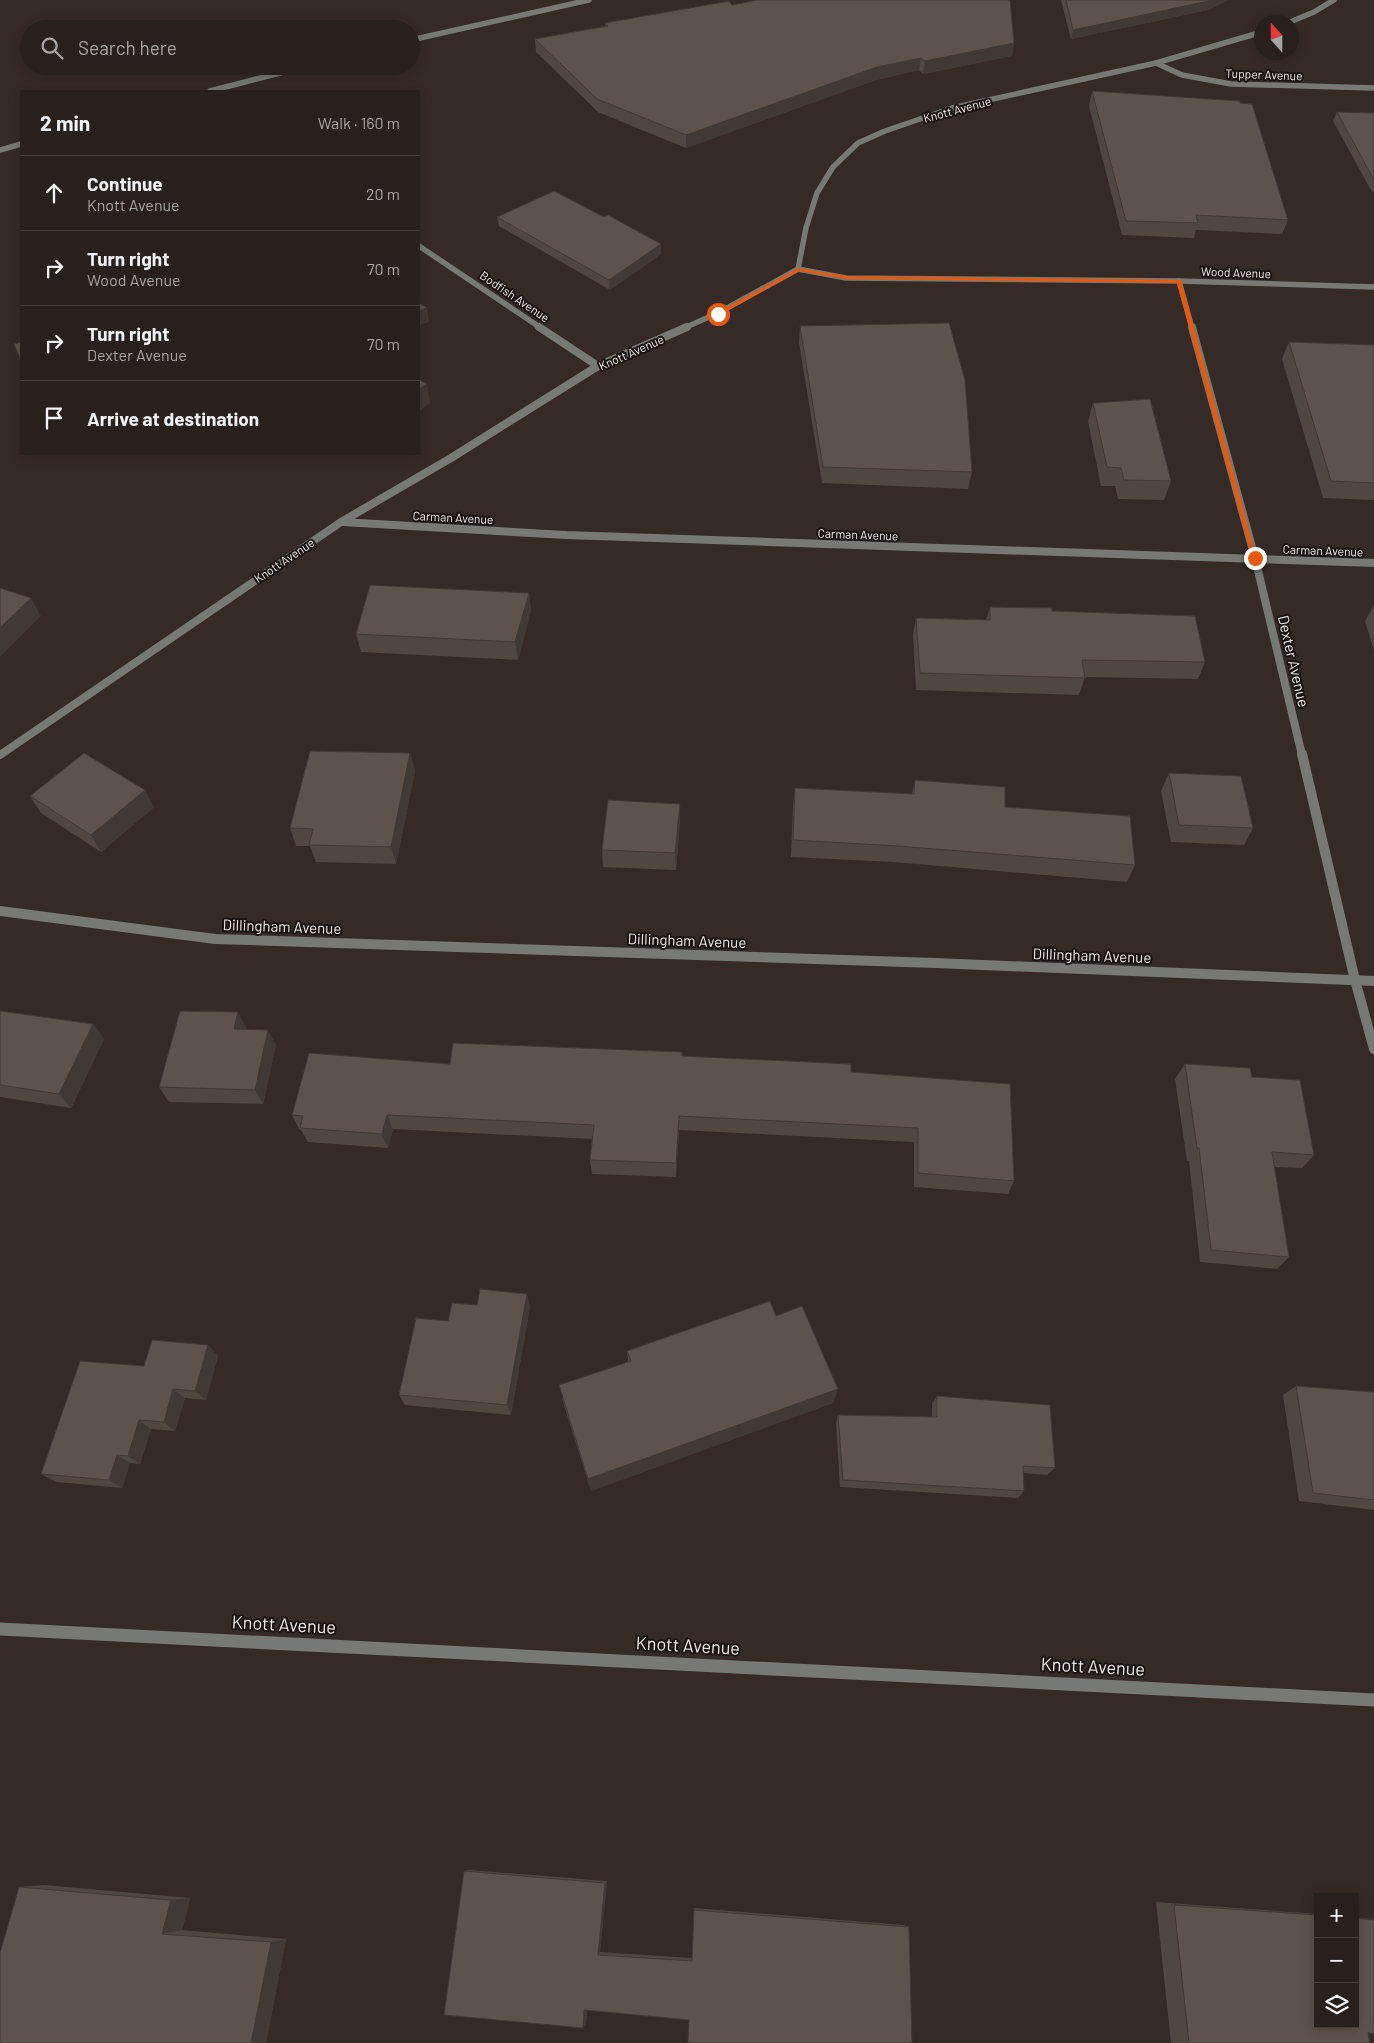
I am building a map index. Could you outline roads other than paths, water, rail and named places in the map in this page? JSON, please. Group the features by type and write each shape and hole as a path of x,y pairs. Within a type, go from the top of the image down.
{"street":[{"path":"420,38 589,0"},
{"path":"1299,18 1334,0"},
{"name":"Knott Avenue","path":"0,755 341,522 451,458 598,366 718,314 798,269 806,228 817,193 832,167 858,143 885,131 952,108 1156,62 1254,34"},
{"name":"Tupper Avenue","path":"1156,62 1182,75 1206,81 1231,84 1374,88"},
{"path":"214,90 273,75"},
{"path":"0,150 20,144"},
{"name":"Bodfish Avenue","path":"420,247 598,366"},
{"name":"Wood Avenue","path":"798,269 846,278 1179,281 1374,287"},
{"name":"Dexter Avenue","path":"1179,281 1255,558 1374,1049"},
{"name":"Carman Avenue","path":"341,522 566,535 1374,563"},
{"name":"Dillingham Avenue","path":"0,912 215,939 935,963 1374,981"},
{"name":"Knott Avenue","path":"0,1629 1374,1700"}]}
